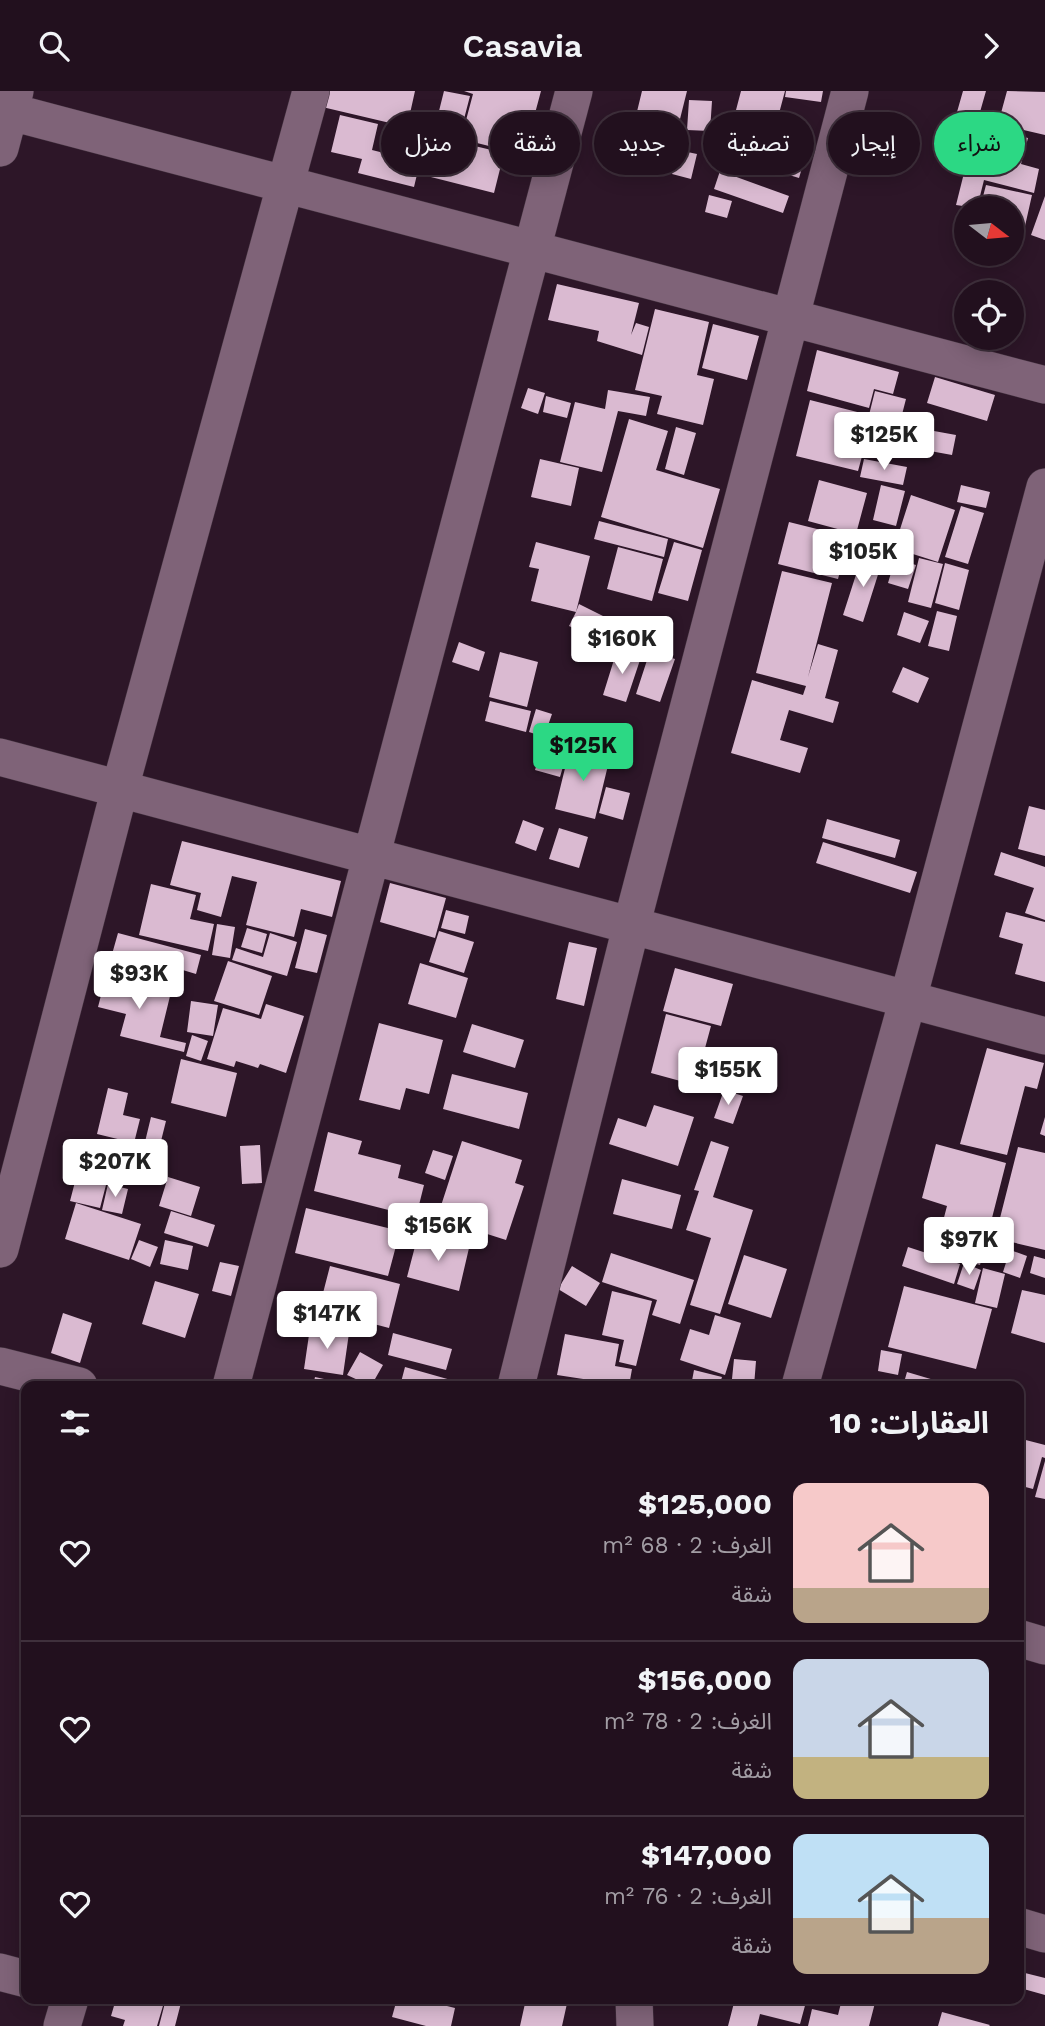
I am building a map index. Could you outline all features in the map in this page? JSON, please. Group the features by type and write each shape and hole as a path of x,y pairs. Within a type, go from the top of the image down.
{"street":[{"path":"0,1249 120,788 311,91"},
{"path":"232,1381 574,91"},
{"path":"517,1381 632,923 850,91"},
{"path":"0,148 8,104 287,185 1045,385"},
{"path":"801,1381 908,999 1045,487"},
{"path":"0,757 632,923 1045,1036"},
{"path":"0,1366 59,1381"},
{"path":"1024,1641 1045,1646"},
{"path":"1024,1928 1045,1934"},
{"path":"0,1972 21,1978"},
{"path":"62,2026 69,2004"},
{"path":"634,2004 635,2026"}],"building":[{"path":"321,91 415,91 410,112 381,112 381,121 318,106"},
{"path":"444,91 470,96 466,112 439,112"},
{"path":"464,91 541,91 535,112 490,112 490,146 476,143 476,112 468,112 473,94"},
{"path":"642,91 687,91 682,112 637,112"},
{"path":"741,91 785,91 779,112 736,110"},
{"path":"786,91 823,91 821,102 785,97"},
{"path":"963,91 986,91 980,112 957,112"},
{"path":"1007,91 1045,92 1045,135 1025,130 1025,112 1001,112"},
{"path":"689,100 712,101 711,112 703,112 703,131 689,130"},
{"path":"340,115 378,124 372,150 381,152 381,175 417,175 414,187 358,173 362,159 331,152"},
{"path":"476,146 490,150 490,175 498,175 494,193 423,175 476,175"},
{"path":"689,152 697,154 691,179 676,175 689,175"},
{"path":"1025,165 1039,169 1034,193 984,180 980,196 958,196 964,175 1025,175"},
{"path":"719,175 731,175 789,196 783,213 714,189"},
{"path":"986,185 1032,195 1024,231 1024,196 983,196"},
{"path":"709,195 732,201 727,218 705,212"},
{"path":"1045,196 1045,240 1031,235"},
{"path":"557,284 639,303 631,335 636,323 649,327 642,355 597,341 599,331 548,320"},
{"path":"655,309 709,322 697,375 714,379 703,425 657,414 662,396 635,390"},
{"path":"713,324 759,336 747,380 702,368"},
{"path":"817,350 899,372 893,394 874,389 869,408 807,391"},
{"path":"935,377 995,395 987,421 927,403"},
{"path":"528,388 545,393 538,414 521,408"},
{"path":"608,390 650,397 646,416 618,411 602,472 560,462 575,402 605,409"},
{"path":"875,391 906,399 898,430 871,423 858,471 796,456 810,400 869,415"},
{"path":"546,396 571,403 567,418 543,412"},
{"path":"629,419 668,431 656,470 720,489 703,548 601,517"},
{"path":"676,427 696,433 684,475 665,469"},
{"path":"934,431 956,435 952,455 930,451"},
{"path":"540,459 579,468 571,506 531,497"},
{"path":"864,459 907,467 903,485 860,477"},
{"path":"819,480 867,493 856,534 808,521"},
{"path":"881,485 905,491 896,526 873,520"},
{"path":"961,485 990,492 986,508 957,502"},
{"path":"911,495 955,510 938,562 894,548"},
{"path":"961,506 984,513 968,564 945,557"},
{"path":"599,521 668,539 664,557 594,539"},
{"path":"789,522 849,537 838,579 778,564"},
{"path":"536,542 590,556 576,612 531,601 539,569 529,567"},
{"path":"674,542 702,550 688,601 658,593"},
{"path":"618,547 663,559 652,601 607,589"},
{"path":"862,556 882,562 863,622 843,615"},
{"path":"919,558 943,564 931,608 908,602"},
{"path":"895,559 916,565 908,589 888,583"},
{"path":"945,563 969,570 959,610 935,603"},
{"path":"782,571 832,583 808,677 818,644 838,650 825,698 839,702 833,723 789,710 780,740 808,748 800,773 731,753 752,680 803,695 806,686 756,673"},
{"path":"579,604 603,616 593,637 569,626"},
{"path":"937,611 957,616 949,651 928,646"},
{"path":"904,612 929,621 920,643 897,635"},
{"path":"459,642 485,652 479,671 452,662"},
{"path":"617,650 641,657 626,702 603,695"},
{"path":"650,651 675,659 660,702 636,694"},
{"path":"500,652 538,662 527,707 489,697"},
{"path":"903,667 929,678 918,703 892,692"},
{"path":"490,701 531,711 526,732 485,721"},
{"path":"536,709 552,714 544,737 529,732"},
{"path":"545,738 569,746 560,777 535,770"},
{"path":"570,748 610,757 595,819 555,809"},
{"path":"606,787 630,793 623,820 599,813"},
{"path":"1029,806 1045,810 1045,856 1018,849"},
{"path":"827,819 900,840 895,858 822,838"},
{"path":"523,820 544,828 536,851 515,843"},
{"path":"559,828 588,837 579,868 549,859"},
{"path":"182,841 341,881 332,917 301,909 294,937 246,925 257,882 232,876 221,917 197,910 201,893 170,885"},
{"path":"823,842 917,872 910,893 816,863"},
{"path":"1001,852 1045,867 1045,920 1025,913 1034,888 994,875"},
{"path":"390,883 446,898 435,938 380,922"},
{"path":"151,884 196,895 190,919 214,924 208,951 139,935"},
{"path":"446,910 469,916 465,934 441,928"},
{"path":"1006,912 1045,922 1045,982 1015,974 1023,944 999,937"},
{"path":"217,924 235,927 230,958 212,955"},
{"path":"247,928 267,934 262,953 241,947"},
{"path":"305,929 327,935 317,973 295,968"},
{"path":"439,931 474,942 464,973 429,962"},
{"path":"118,933 201,955 196,974 176,968 170,989 107,972"},
{"path":"270,933 297,942 287,976 232,960 236,948 263,957"},
{"path":"569,942 597,948 584,1006 556,999"},
{"path":"228,961 272,976 259,1015 214,1001"},
{"path":"420,963 468,978 456,1018 408,1004"},
{"path":"675,968 733,984 721,1026 663,1011"},
{"path":"106,976 171,992 160,1037 186,1043 184,1052 120,1036 126,1014 98,1007"},
{"path":"191,1001 218,1005 213,1036 187,1032"},
{"path":"266,1004 304,1016 286,1073 260,1064 258,1068 236,1061 234,1067 207,1059 223,1008 261,1019"},
{"path":"666,1014 711,1026 695,1085 651,1073"},
{"path":"379,1023 443,1040 429,1094 406,1088 400,1110 359,1100"},
{"path":"472,1024 524,1040 515,1068 463,1052"},
{"path":"192,1035 208,1041 201,1061 186,1056"},
{"path":"987,1048 1044,1063 1037,1089 1025,1086 1007,1155 960,1144"},
{"path":"181,1059 237,1073 226,1117 171,1103"},
{"path":"706,1062 726,1067 721,1088 701,1083"},
{"path":"452,1074 528,1093 519,1129 443,1109"},
{"path":"108,1088 128,1093 123,1115 140,1119 134,1143 97,1134"},
{"path":"724,1090 743,1096 733,1124 714,1118"},
{"path":"654,1105 694,1117 678,1166 609,1144 618,1118 646,1127"},
{"path":"151,1117 166,1121 159,1149 144,1146"},
{"path":"1045,1117 1045,1136 1040,1134"},
{"path":"328,1132 362,1141 358,1154 401,1165 398,1178 424,1185 416,1217 314,1191"},
{"path":"462,1141 522,1160 515,1183 524,1186 506,1240 437,1218"},
{"path":"711,1141 729,1147 713,1197 753,1210 720,1314 690,1305 711,1238 686,1230 699,1191 694,1190"},
{"path":"936,1144 1006,1163 980,1265 935,1252 947,1206 922,1198"},
{"path":"260,1145 262,1183 242,1184 240,1146"},
{"path":"1018,1147 1045,1153 1045,1250 990,1237 995,1217 1000,1218"},
{"path":"433,1150 453,1156 445,1180 425,1173"},
{"path":"168,1177 200,1187 191,1216 159,1206"},
{"path":"76,1178 106,1185 100,1208 70,1201"},
{"path":"622,1179 681,1195 672,1229 613,1214"},
{"path":"108,1184 128,1189 122,1214 102,1210"},
{"path":"76,1203 141,1224 129,1260 65,1239"},
{"path":"306,1208 400,1231 388,1276 295,1253"},
{"path":"171,1211 215,1225 208,1247 164,1233"},
{"path":"418,1235 469,1248 459,1291 407,1277"},
{"path":"139,1240 158,1247 150,1267 131,1259"},
{"path":"165,1240 193,1246 188,1270 160,1264"},
{"path":"908,1247 960,1264 954,1284 902,1266"},
{"path":"1010,1250 1027,1256 1020,1278 1003,1272"},
{"path":"611,1253 694,1280 680,1324 652,1315 657,1300 602,1282"},
{"path":"744,1255 787,1269 771,1318 728,1304"},
{"path":"1034,1256 1045,1259 1045,1278 1030,1273"},
{"path":"220,1262 239,1266 231,1296 212,1291"},
{"path":"964,1263 981,1270 974,1290 957,1284"},
{"path":"330,1266 400,1284 389,1328 370,1323 367,1337 315,1324"},
{"path":"572,1266 600,1283 586,1306 558,1289"},
{"path":"983,1268 1005,1274 997,1308 975,1303"},
{"path":"155,1281 199,1294 185,1338 142,1324"},
{"path":"904,1286 992,1309 976,1369 888,1347"},
{"path":"1022,1290 1045,1295 1045,1343 1011,1333"},
{"path":"612,1291 652,1301 636,1366 619,1362 624,1340 602,1335"},
{"path":"63,1313 92,1323 80,1363 51,1353"},
{"path":"715,1315 741,1323 725,1375 680,1360 690,1329 709,1335"},
{"path":"310,1328 349,1333 343,1375 304,1369"},
{"path":"393,1333 452,1349 446,1370 388,1355"},
{"path":"565,1334 619,1344 615,1366 632,1369 630,1381 596,1381 557,1375"},
{"path":"881,1350 902,1354 898,1375 878,1371"},
{"path":"360,1352 383,1365 374,1381 360,1381 347,1375"},
{"path":"734,1359 756,1361 754,1381 727,1381 732,1379"},
{"path":"405,1367 454,1381 401,1381"},
{"path":"694,1370 722,1377 721,1381 692,1381"},
{"path":"907,1372 937,1381 904,1381"},
{"path":"315,1377 333,1381 314,1381"},
{"path":"1024,1440 1045,1445 1045,1458 1042,1457 1033,1489 1024,1487"},
{"path":"1045,1461 1045,1499 1035,1497"},
{"path":"1025,1973 1045,1978 1045,1995 1024,1989"},
{"path":"115,2004 164,2004 157,2026 123,2026 125,2020 111,2016"},
{"path":"165,2004 181,2004 175,2026 159,2026"},
{"path":"396,2004 439,2004 455,2008 451,2026 426,2026 392,2017"},
{"path":"525,2004 567,2004 562,2026 520,2026"},
{"path":"734,2004 805,2004 800,2024 760,2014 757,2026 728,2026"},
{"path":"841,2004 875,2004 869,2026 808,2026 812,2009 838,2015"},
{"path":"942,2012 990,2025 938,2026"}]}
